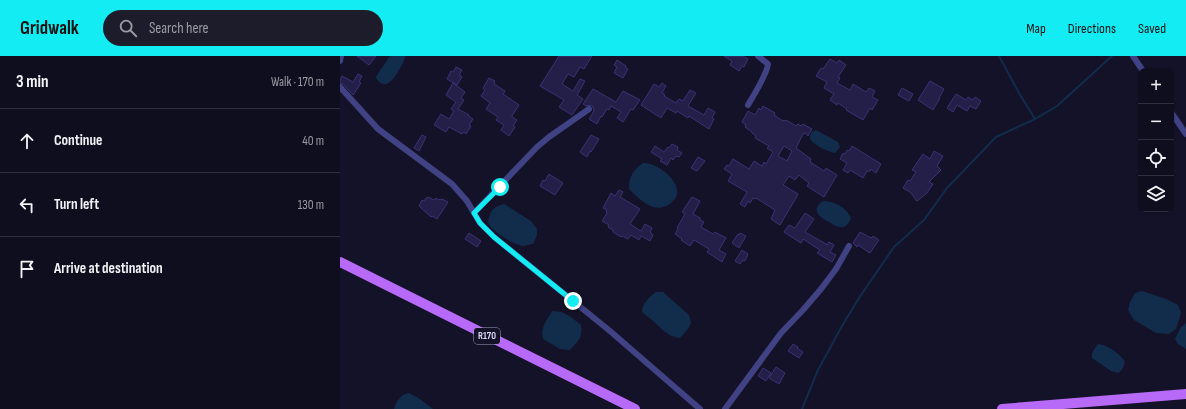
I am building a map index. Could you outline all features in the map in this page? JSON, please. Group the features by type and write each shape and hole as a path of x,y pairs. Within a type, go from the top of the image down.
{"main road":[{"name":"R170","path":"340,262 635,409"},
{"path":"1002,409 1186,394"}],"street":[{"path":"340,60 341,56"},
{"path":"748,105 766,74 768,66 768,64 758,56"},
{"path":"1134,56 1141,68"},
{"path":"340,88 378,129 452,184 467,201 480,223 494,237 610,331 700,409"},
{"path":"474,213 537,147 589,109"},
{"path":"1174,116 1186,134"},
{"path":"725,409 781,333 821,289 836,269 849,246"}],"water":[{"path":"390,56 405,56 405,58 394,78 385,84 381,83 376,78 377,75"},
{"path":"816,130 838,142 840,147 835,153 813,143 810,138 811,133"},
{"path":"643,163 654,165 664,171 673,180 677,191 676,196 675,199 667,206 661,208 650,206 629,189 632,174"},
{"path":"823,201 835,203 849,214 851,218 847,225 838,227 818,214 817,208"},
{"path":"504,204 531,221 537,229 537,235 533,244 523,246 515,243 504,238 491,227 488,220 492,211"},
{"path":"1142,291 1166,299 1178,305 1181,313 1176,329 1169,334 1156,333 1134,320 1128,310 1130,302 1135,293"},
{"path":"656,292 663,292 689,315 691,323 680,338 668,334 642,312 646,301"},
{"path":"552,311 564,313 581,325 581,336 578,342 570,350 560,349 543,339 542,331"},
{"path":"1186,323 1186,349 1178,344 1175,339 1181,327"},
{"path":"1098,344 1109,348 1123,359 1125,362 1122,370 1118,373 1111,371 1092,358 1093,352"},
{"path":"409,393 433,409 394,409 399,398"}],"building":[{"path":"357,56 376,56 369,65"},
{"path":"559,56 592,56 584,69 580,67 574,77 568,74 562,84 573,91 580,79 585,81 577,95 583,99 572,115 559,107 564,100 540,86"},
{"path":"724,56 743,56 748,59 744,67 742,66 739,71 730,65 732,61"},
{"path":"830,59 837,63 839,60 846,65 838,77 840,78 837,83 850,90 853,84 866,92 869,88 875,91 872,97 878,100 872,110 870,108 863,120 846,110 847,109 838,103 837,105 830,100 834,94 824,88 827,82 816,76 821,68 823,69"},
{"path":"617,60 628,69 623,78 614,73 617,67 614,65"},
{"path":"456,67 462,70 459,75 462,77 457,85 447,79 451,71 453,72"},
{"path":"358,74 362,76 359,82 361,83 353,95 343,84 340,83 340,80 342,76 353,82"},
{"path":"489,78 495,81 494,84 505,91 503,94 519,105 512,116 517,120 513,126 515,127 509,136 501,130 504,125 496,120 498,117 486,109 490,103 481,96 485,90 483,88"},
{"path":"930,81 944,89 933,110 918,100"},
{"path":"453,83 465,92 461,98 464,100 458,109 473,119 466,134 464,132 462,134 449,127 446,132 434,125 441,114 449,119 454,111 451,109 456,102 446,95"},
{"path":"662,83 666,86 662,93 665,95 664,96 676,103 679,99 683,101 690,90 696,93 688,106 704,115 708,108 715,112 712,118 714,119 709,129 689,116 688,118 677,111 676,113 667,108 661,118 641,105 654,84 659,87"},
{"path":"902,88 913,94 909,101 898,95"},
{"path":"593,89 616,102 623,91 640,100 633,110 631,109 623,122 617,118 621,112 611,106 602,117 601,116 597,124 589,119 594,111 593,107 591,105 586,106 583,104"},
{"path":"956,94 966,100 968,97 973,100 975,97 981,101 976,109 970,106 967,111 957,105 953,112 947,108"},
{"path":"763,106 775,113 774,115 783,121 786,120 796,126 798,124 801,126 803,124 812,129 808,136 805,133 803,134 796,148 811,159 810,162 824,171 826,168 837,175 824,197 807,186 809,183 799,175 795,180 789,176 783,185 798,194 780,225 771,219 775,210 756,198 753,198 750,203 748,201 745,207 740,204 747,192 728,181 732,174 724,169 727,165 729,166 733,159 749,169 754,161 762,166 764,162 766,164 773,152 767,148 769,146 755,138 756,136 745,127 746,125 742,122 748,111 755,115 759,108 761,110","holes":["784,146 792,151 787,161 778,156"]},
{"path":"422,135 426,137 419,151 414,148"},
{"path":"591,135 599,139 587,157 580,152"},
{"path":"672,144 678,147 677,150 682,153 679,157 676,156 673,160 671,158 667,165 660,161 662,159 651,152 655,146 664,152"},
{"path":"852,146 881,164 876,173 871,169 870,171 867,171 863,178 850,170 848,173 843,170 847,163 840,159 843,153 845,154 847,150 849,151"},
{"path":"934,151 943,156 937,166 941,170 929,182 933,184 927,193 917,201 910,192 903,188 916,172 912,170 923,154 930,159"},
{"path":"698,157 705,161 697,171 691,168"},
{"path":"549,174 563,183 555,195 540,186"},
{"path":"619,190 623,192 620,197 640,209 630,224 641,231 645,224 652,228 650,232 653,235 650,241 641,236 639,240 631,235 628,239 622,236 621,237 608,227 609,225 602,221 607,213 607,210 603,208 611,193 615,196"},
{"path":"428,197 434,200 436,198 439,200 442,199 448,202 437,219 432,216 431,217 419,206 422,200 424,201"},
{"path":"692,197 700,201 693,214 704,222 701,227 713,234 715,232 726,238 719,250 726,254 722,262 707,252 709,249 694,240 690,246 675,234 685,214 682,212"},
{"path":"805,213 814,219 805,232 827,245 829,242 834,245 830,252 836,255 832,262 817,253 820,250 803,239 801,243 784,232 789,225 795,228"},
{"path":"860,232 871,238 873,236 879,240 870,253 858,245 857,247 853,243"},
{"path":"469,233 481,241 477,247 465,239"},
{"path":"740,233 746,236 739,248 732,243"},
{"path":"742,250 748,254 745,261 743,260 740,264 735,261"},
{"path":"793,344 803,352 799,358 788,351"},
{"path":"776,367 785,373 779,384 769,378"},
{"path":"763,368 771,373 766,381 758,376"}],"waterway":[{"path":"999,56 1035,119"},
{"path":"802,409 818,370 842,326 894,247 924,220 947,188 996,137 1035,119 1057,106 1112,56"}],"route":[{"path":"500,187 474,213 480,223 494,237 573,301"}]}
